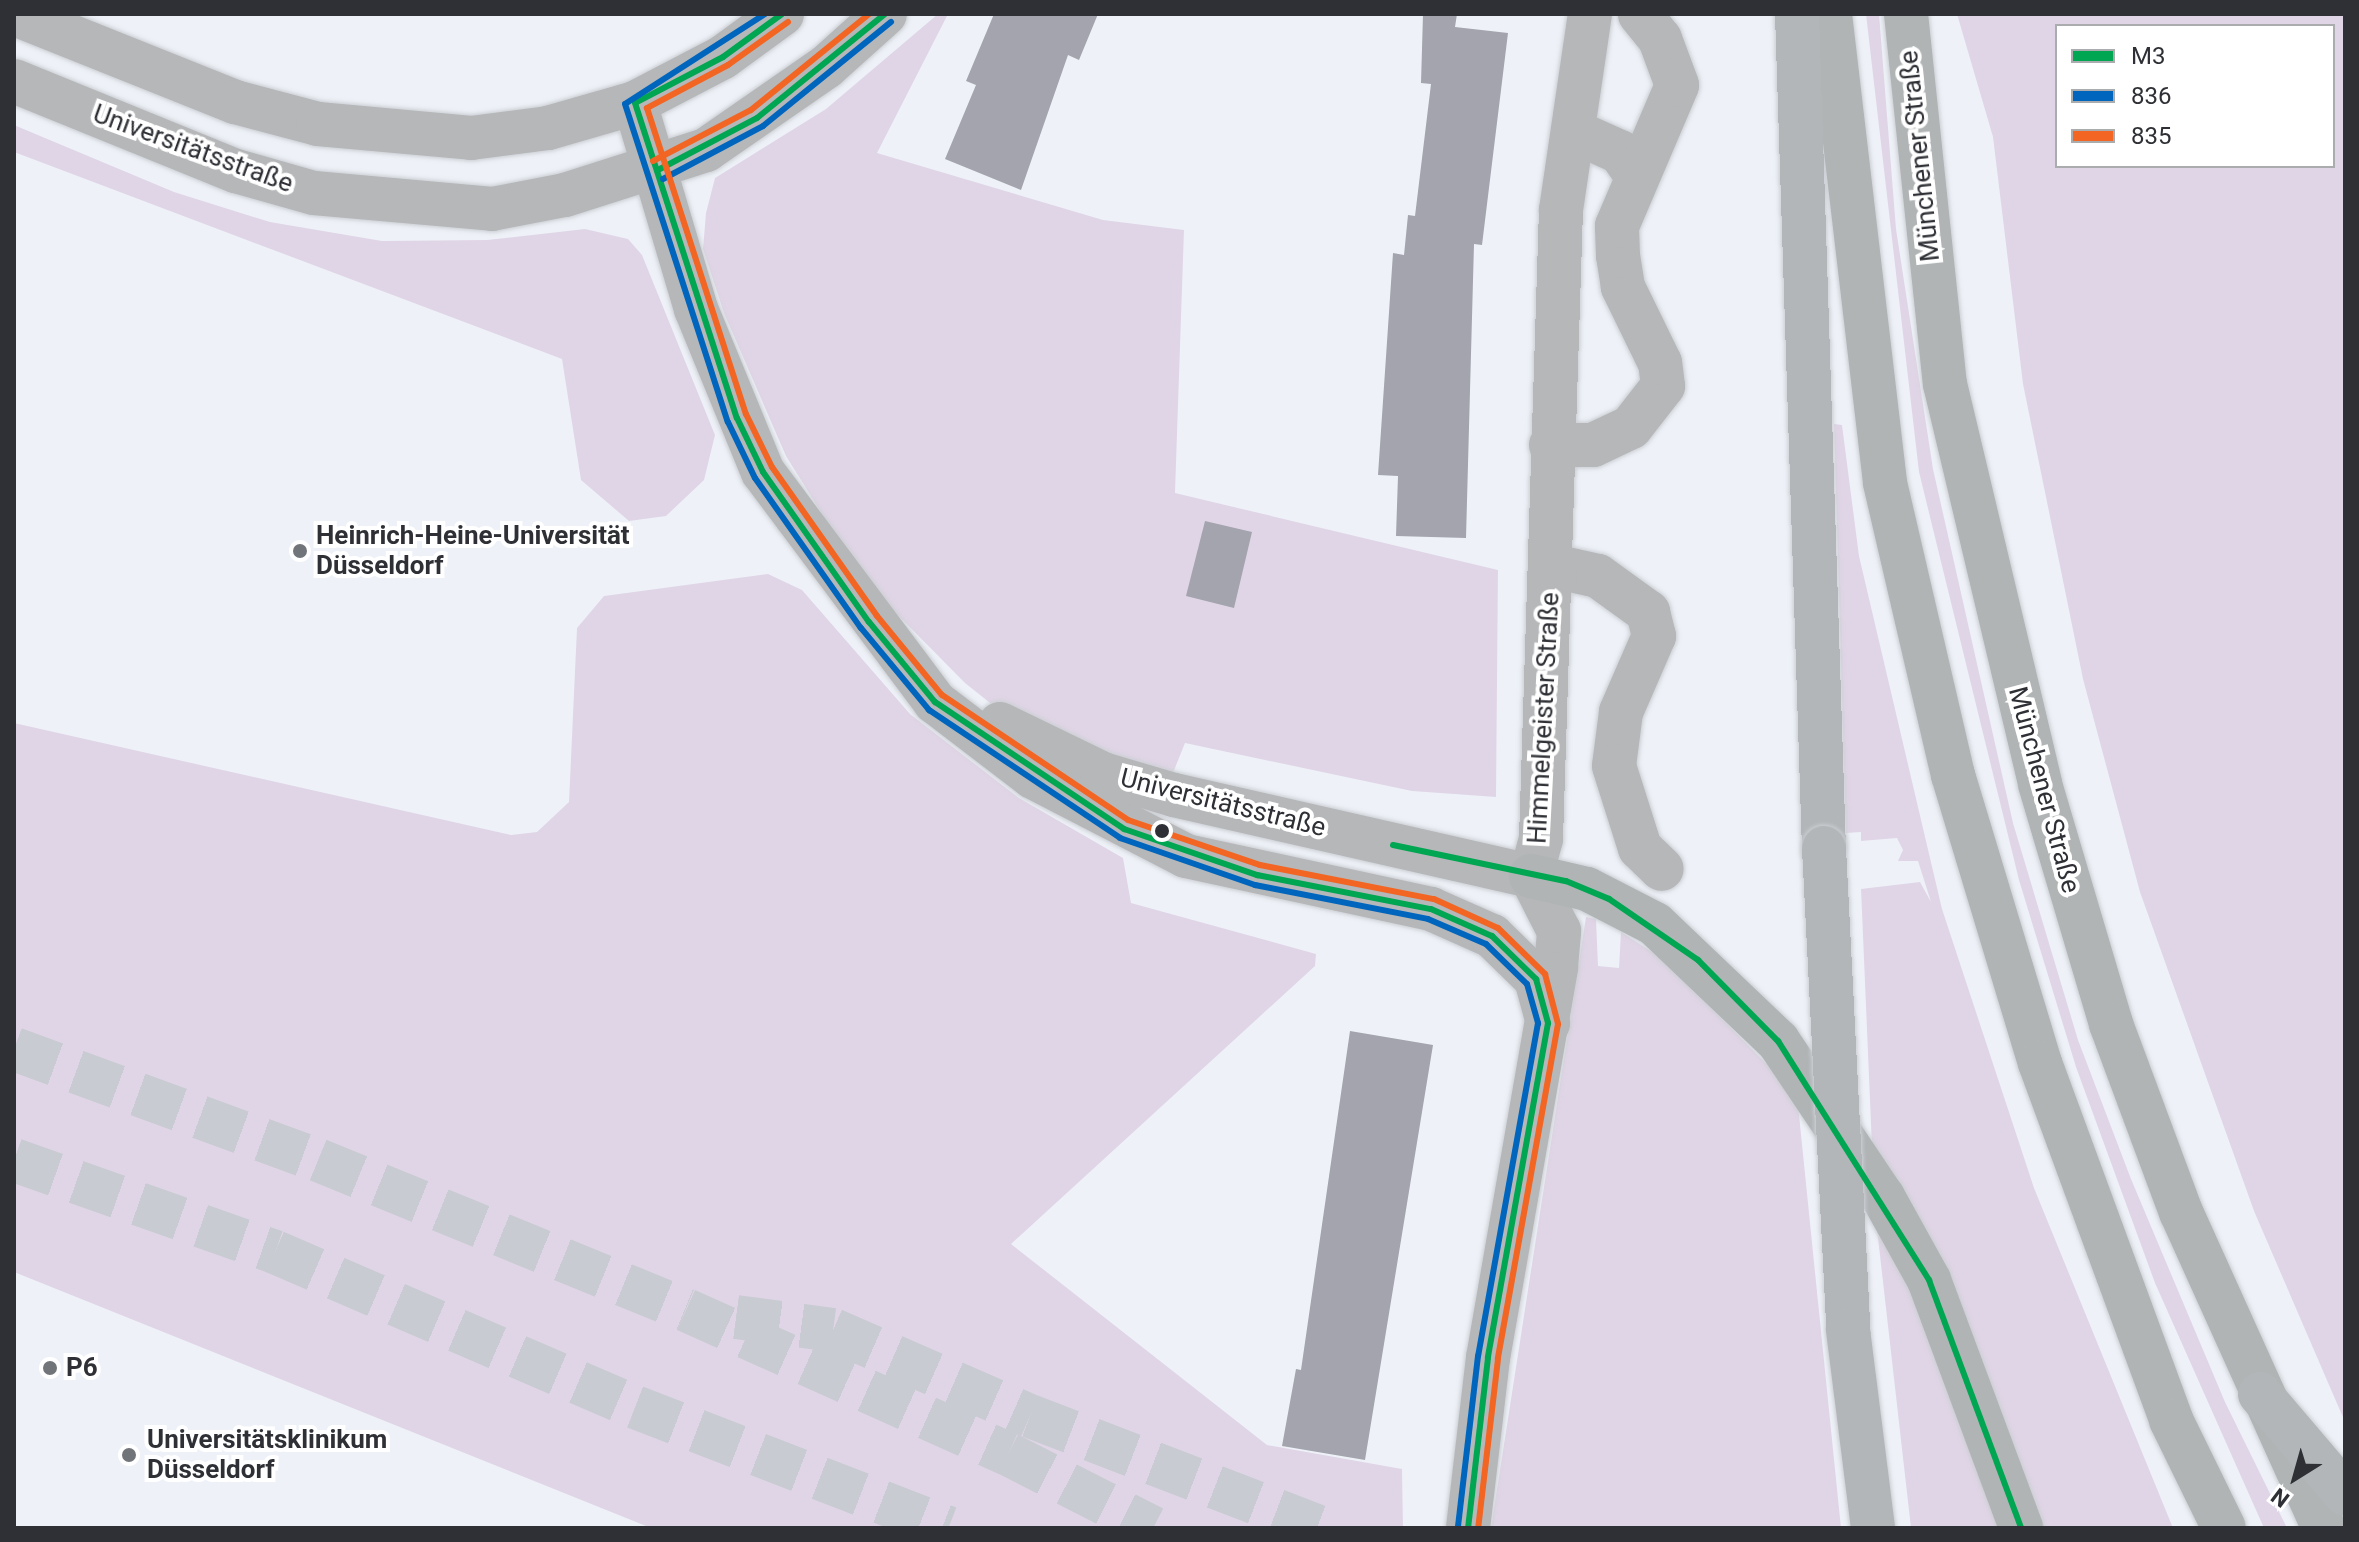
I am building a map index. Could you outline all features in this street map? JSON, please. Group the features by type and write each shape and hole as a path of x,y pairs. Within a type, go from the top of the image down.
{"highway":[{"path":"1797,14 1824,848 1848,1330 1873,1528"},
{"path":"1830,14 1885,483 1953,775 2040,1063 2171,1420 2224,1528"},
{"name":"Münchener Straße","path":"1906,14 1945,384 2040,784 2111,1024 2260,1394 2324,1528"},
{"path":"1531,876 1587,889 1655,924 1778,1041 1929,1280 2021,1528"},
{"path":"2260,1394 2345,1494"}],"street":[{"path":"15,14 158,73 318,124 399,136 471,138 548,128 635,103 723,57 782,14"},
{"name":"Universitätsstraße","path":"14,81 143,133 301,189 406,207 492,209 658,170 757,118 885,14"},
{"name":"Himmelgeister Straße","path":"1468,1528 1488,1358 1548,1023 1559,931 1531,876 1541,839 1553,566 1551,445 1561,210 1590,14"},
{"path":"1561,210 1596,227 1617,226 1628,214 1636,175 1673,108 1677,85 1660,39 1640,14"},
{"path":"143,133 158,73"},
{"name":"Universitätsstraße","path":"635,103 658,170 696,309 737,418 763,472 869,622 956,719 1033,777 1124,829 1243,871 1455,918 1518,957 1536,979 1548,1023"},
{"path":"1573,131 1620,152 1636,175"},
{"path":"1551,445 1593,445 1631,427 1663,386 1660,363 1623,287 1617,226"},
{"name":"Himmelgeister Straße","path":"1553,566 1598,576 1648,612 1654,636 1621,712 1614,766 1640,848 1662,869"},
{"name":"Universitätsstraße","path":"869,622 995,721 1103,774 1531,876"},
{"path":"1455,918 1531,876"}],"shaded area":[{"path":"938,14 948,14 877,153 1103,220 1184,230 1175,493 1498,570 1496,797 1412,791 1185,743 1173,773 1071,748 1014,722 965,683 882,599 829,525 786,456 724,313 703,249 706,213 715,178 826,109"},
{"path":"1866,14 1879,14 1896,229 1933,469 2013,823 2078,1040 2131,1179 2225,1402 2287,1528 2264,1528 2155,1283 2076,1067 2019,880 1919,472"},
{"path":"1957,14 2345,14 2345,1422 2254,1211 2140,892 2083,679 2023,384 1993,137"},
{"path":"14,125 174,192 270,222 382,241 487,240 585,229 628,239 642,255 715,435 704,480 666,516 629,521 581,480 562,359 14,152"},
{"path":"1834,424 1842,425 1859,556 1942,909 2034,1188 2173,1528 2037,1528 1872,1147 1861,889 1920,882 1931,902 1918,861 1898,861 1903,850 1897,838 1861,841 1861,832 1846,833"},
{"path":"768,574 802,590 910,714 1019,798 1123,858 1131,903 1316,954 1315,966 1011,1244 1267,1445 1402,1469 1403,1528 651,1528 14,1272 14,723 511,835 537,832 569,802 577,628 604,596"},
{"path":"1586,917 1596,919 1598,966 1619,968 1621,932 1663,959 1797,1095 1841,1528 1491,1528"},
{"path":"1877,1229 1911,1293 2001,1528 1911,1528"}],"building":[{"path":"994,14 1098,14 1079,60 1068,55 1021,190 945,159 976,85 966,81"},
{"path":"1423,14 1457,14 1455,27 1508,33 1482,245 1474,244 1466,538 1396,536 1398,476 1378,475 1393,253 1404,255 1408,215 1415,216 1431,84 1421,83"},
{"path":"1205,521 1252,532 1234,608 1186,596"},
{"path":"1350,1031 1433,1045 1365,1460 1282,1446 1296,1369 1301,1370"}],"tunnel":[{"path":"14,1049 318,1160 686,1310 1008,1454 1153,1528"},
{"path":"14,1160 275,1252 635,1407 948,1528"},
{"path":"736,1317 833,1330 1030,1416 1322,1528"}],"transit line":[{"name":"836","path":"765,14 625,104 728,422 755,478 861,628 929,710 1120,838 1255,885 1428,919 1486,944 1527,984 1538,1023 1478,1356 1458,1527"},
{"name":"M3","path":"782,14 723,57 635,103 737,418 763,472 869,622 935,702 1124,829 1257,875 1431,909 1492,936 1536,979 1548,1023 1488,1358 1468,1528"},
{"name":"835","path":"653,161 751,110 869,14"},
{"name":"M3","path":"658,170 757,118 885,14"},
{"name":"835","path":"788,22 728,65 647,108 746,414 772,467 877,616 942,695 1128,820 1260,865 1434,899 1498,928 1545,974 1558,1024 1498,1359 1478,1528"},
{"name":"836","path":"663,179 763,126 891,22"},
{"name":"M3","path":"1393,845 1566,881 1609,899 1698,960 1778,1041 1929,1280 2021,1528"}],"place":[{"name":"Heinrich-Heine-Universität Düsseldorf","path":"300,551"},
{"name":"P6","path":"50,1368"},
{"name":"Universitätsklinikum Düsseldorf","path":"129,1455"}]}
